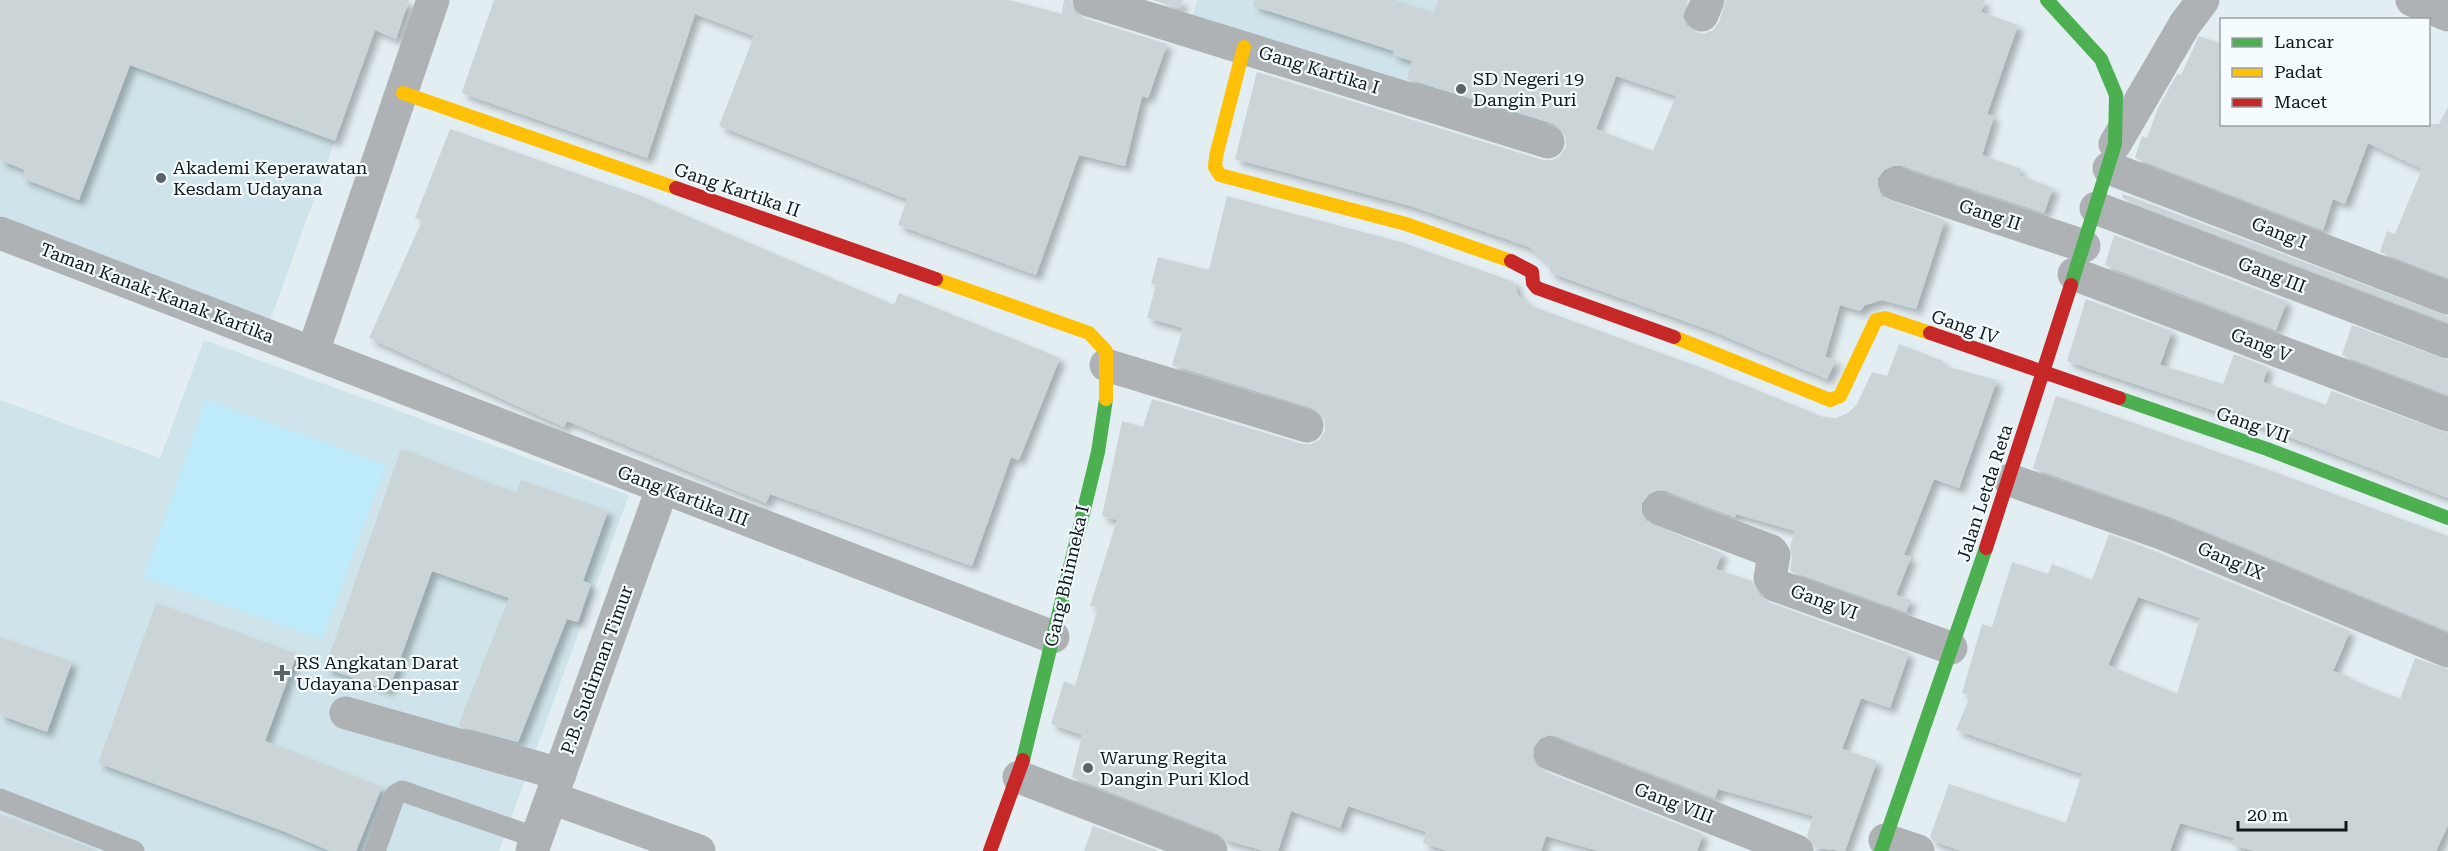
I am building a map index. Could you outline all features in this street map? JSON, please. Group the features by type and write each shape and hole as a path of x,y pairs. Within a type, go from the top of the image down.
{"street":[{"path":"314,352 404,93 433,0"},
{"name":"Gang Kartika I","path":"1089,0 1548,142"},
{"name":"Jalan Letda Reta","path":"1883,845 2010,480 2112,156 2116,94 2101,59 2047,0"},
{"path":"2112,156 2185,24 2203,0"},
{"path":"2412,0 2448,15"},
{"name":"Gang IV","path":"1244,47 1216,156 1215,167 1220,175 1406,224 1523,265 1532,272 1533,283 1537,288 1709,350 1830,400 1840,396 1875,320 1885,318 2043,374"},
{"name":"Gang Kartika II","path":"404,93 1060,322"},
{"name":"Gang I","path":"2112,156 2448,298"},
{"name":"Gang II","path":"1896,184 2079,260"},
{"name":"Gang III","path":"2096,208 2448,342"},
{"name":"Taman Kanak-Kanak Kartika","path":"0,233 314,352"},
{"name":"Gang V","path":"2079,260 2448,415"},
{"name":"Gang Bhinneka I","path":"990,851 1019,777 1098,452 1106,401 1106,351 1089,333 1060,322"},
{"name":"Gang Kartika III","path":"314,352 662,489 1053,637"},
{"path":"1106,365 1307,426"},
{"name":"Gang VII","path":"2043,374 2268,448 2448,518"},
{"name":"Gang IX","path":"2010,480 2174,538 2448,651"},
{"name":"P.B. Sudirman Timur","path":"535,844 662,489"},
{"name":"Gang VI","path":"1660,509 1771,551 1774,555 1770,578 1775,585 1951,648"},
{"path":"346,713 556,786 699,851"},
{"name":"Gang VIII","path":"1551,754 1797,851"},
{"path":"1019,777 1211,851"},
{"path":"1883,845 1918,851"}],"lane":[{"path":"375,851 395,795 402,791 535,844"},
{"path":"0,799 134,851"}],"shaded area":[{"name":"Akademi Keperawatan Kesdam Udayana","path":"0,0 290,0 375,30 270,321 0,215"},
{"name":"SD Negeri 19 Dangin Puri","path":"1197,0 1609,0 1552,109 1540,146 1188,32"},
{"name":"RS Angkatan Darat Udayana Denpasar","path":"204,340 629,495 499,851 0,851 0,400 160,458"},
{"path":"206,400 386,465 322,639 144,577"}],"building":[{"path":"0,0 409,0 396,39 375,30 335,141 130,65 79,200 22,178 25,170 0,160"},
{"path":"494,0 1009,0 1062,14 1064,0 1071,0 1075,12 1083,18 1167,44 1148,98 1142,96 1125,166 1079,155 1036,275 898,225 907,199 719,126 754,36 695,14 647,158 464,94 462,92"},
{"path":"1152,0 1183,0 1180,8"},
{"path":"1254,0 1395,0 1434,13 1438,0 1688,0 1683,17 1687,26 1695,32 1704,34 1713,30 1719,22 1726,0 1985,0 1981,12 2018,25 1987,114 1994,116 1982,155 2021,169 2019,175 2053,188 2044,213 1902,166 1893,166 1884,170 1878,178 1878,187 1882,197 1945,220 1916,309 1882,300 1865,305 1860,311 1840,305 1825,357 1836,360 1827,379 1715,332 1551,273 1548,263 1529,247 1411,206 1235,159 1257,72 1542,160 1552,160 1560,156 1566,147 1566,138 1562,130 1554,124 1407,79 1412,61 1393,55 1394,51 1253,6","holes":["1616,76 1676,96 1653,151 1596,129"]},
{"path":"2199,36 2220,43 2220,126 2430,126 2430,124 2439,124 2448,107 2448,278 2380,252 2387,231 2395,234 2422,169 2368,143 2345,204 2333,199 2323,230 2135,158 2142,136 2147,138 2158,108 2177,74 2181,75"},
{"path":"450,129 641,196 894,305 899,293 1060,358 1019,460 1011,457 972,566 770,494 766,503 567,421 564,427 369,338 422,221 415,218"},
{"path":"2123,194 2448,316 2448,322 2122,198"},
{"path":"1227,196 1401,242 1514,282 1518,295 1531,306 1702,368 1823,417 1836,418 1848,413 1857,404 1872,372 1887,376 1899,344 1943,361 1941,365 1997,380 1959,488 1934,479 1904,555 1911,557 1896,595 1911,600 1906,612 1790,571 1792,558 1790,546 1795,531 1736,514 1735,517 1666,491 1658,490 1649,494 1642,503 1642,513 1646,521 1722,553 1716,569 1752,581 1760,596 1768,602 1909,653 1890,708 1861,698 1842,749 1877,761 1845,851 1815,848 1807,836 1813,816 1718,789 1715,798 1549,735 1540,739 1534,747 1533,757 1537,766 1544,771 1703,834 1697,851 1599,851 1546,836 1541,851 1448,851 1423,843 1426,832 1348,806 1340,828 1291,811 1278,851 1265,851 1226,840 1218,834 1072,777 1082,735 1051,724 1064,681 1075,686 1098,608 1090,606 1117,520 1102,516 1122,421 1143,427 1152,399 1302,444 1311,444 1319,440 1325,431 1325,422 1321,414 1312,408 1172,365 1183,328 1147,318 1156,285 1151,284 1158,257 1209,270"},
{"path":"2114,235 2287,301 2276,330 2105,265"},
{"path":"2086,299 2172,331 2160,365 2223,384 2234,354 2268,367 2263,382 2326,405 2331,391 2448,433 2448,498 2274,431 2067,361"},
{"path":"2352,325 2448,360 2448,395 2342,355"},
{"path":"2056,396 2261,467 2448,536 2448,631 2171,517 2033,468"},
{"path":"401,449 516,493 521,480 608,511 583,581 591,584 578,622 567,619 518,742 458,726 509,598 432,571 389,690 325,668"},
{"path":"2109,534 2350,631 2333,671 2400,699 2415,658 2448,669 2448,825 2436,851 2255,851 2232,845 2234,838 2180,823 2170,851 1962,851 1933,841 1930,837 1949,784 2066,823 2082,774 1956,730 1970,696 1962,693 1982,624 1992,627 2012,562 2048,574 2052,564 2092,580","holes":["2138,597 2200,618 2177,694 2108,665"]},
{"path":"156,603 297,654 265,741 382,787 356,851 330,851 283,831 98,763"},
{"path":"0,637 72,662 47,732 0,715"},
{"path":"0,814 93,849 93,851 0,851"},
{"path":"1093,826 1159,851 1084,851"}],"traffic: fast":[{"path":"2047,0 2101,59 2116,95 2115,144 2071,285"},
{"path":"2119,398 2267,449 2448,518"},
{"path":"1023,760 1098,452 1106,399"},
{"path":"1881,851 1986,548"}],"traffic: slow":[{"path":"1244,47 1216,156 1215,167 1220,175 1406,224 1511,261"},
{"path":"403,93 676,188"},
{"path":"936,279 1089,333 1106,351 1106,399"},
{"path":"1674,337 1830,400 1840,396 1876,320 1885,318 1930,333"}],"traffic: jam":[{"path":"676,188 936,279"},
{"path":"1511,261 1532,272 1533,283 1537,288 1674,337"},
{"path":"1986,548 2071,285"},
{"path":"1930,333 2119,398"},
{"path":"990,851 1023,760"}],"place":[{"name":"SD Negeri 19 Dangin Puri","path":"1461,89"},
{"name":"Akademi Keperawatan Kesdam Udayana","path":"161,178"},
{"name":"RS Angkatan Darat Udayana Denpasar","path":"282,673"},
{"name":"Warung Regita Dangin Puri Klod","path":"1088,768"}]}
